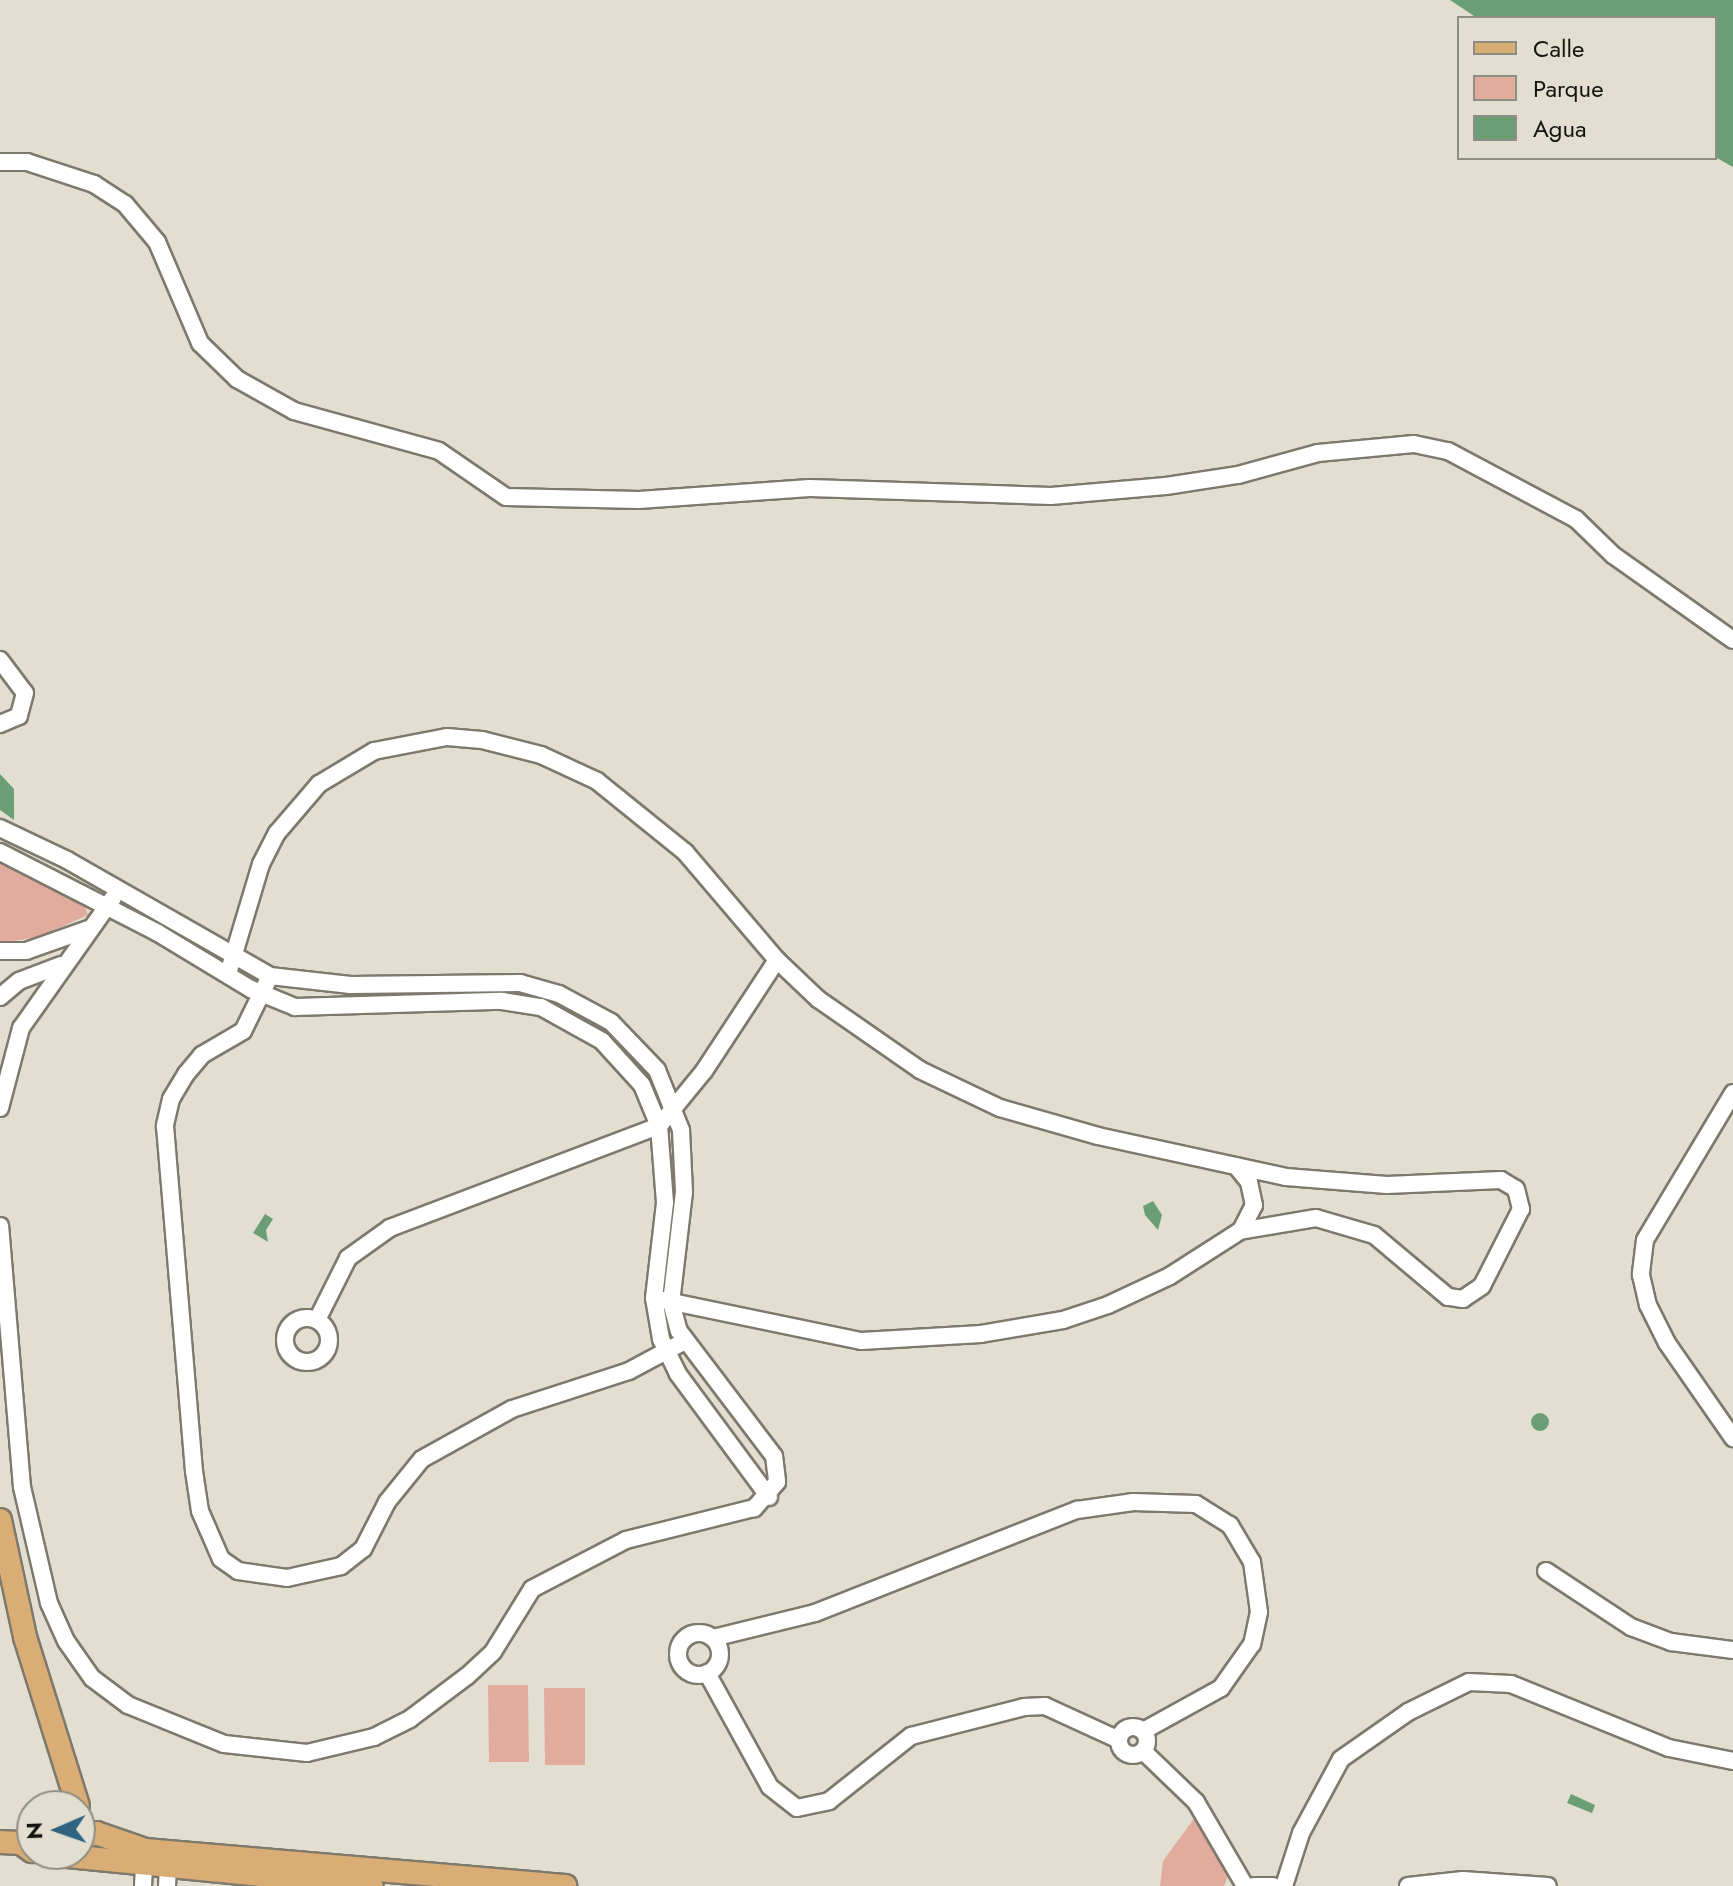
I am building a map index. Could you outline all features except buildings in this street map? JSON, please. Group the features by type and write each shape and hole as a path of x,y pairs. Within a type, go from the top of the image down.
{"main road":[{"path":"0,1520 25,1637 72,1790"},
{"path":"96,1846 565,1886"},
{"path":"96,1853 143,1876 371,1886"}],"street":[{"path":"0,162 27,162 94,184 125,204 157,242 200,343 237,379 294,411 439,451 506,497 639,500 838,487 1051,496 1166,486 1238,475 1318,453 1414,444 1448,451 1576,519 1613,555 1733,640"},
{"path":"0,660 25,693 19,716 0,724"},
{"path":"228,974 261,864 300,803 339,768 374,751 447,737 541,755 597,781 685,852 777,960 858,1031 920,1070 1000,1108 1098,1136 1286,1177 1387,1185 1501,1180 1516,1189 1521,1209 1482,1286 1463,1299 1448,1297 1374,1235 1335,1221 1292,1220 1240,1231"},
{"path":"0,828 119,889 270,976 350,985 505,981 559,994 635,1043 676,1107 684,1192 671,1302 683,1342 774,1456 777,1482 769,1497 738,1514 626,1540 569,1566 532,1589 493,1652 410,1719 374,1737 338,1748 282,1753 224,1744 188,1732 128,1705 92,1678 66,1641 49,1603 22,1487 0,1226"},
{"path":"0,852 107,907 262,995 308,1008 482,1000 541,1007 580,1025 622,1059 642,1085 659,1126 665,1203 654,1298 666,1352 769,1497"},
{"path":"0,1108 21,1028 61,965 119,889"},
{"path":"19,981 4,952 88,929"},
{"path":"317,1320 348,1258 390,1228 659,1126 676,1107 777,960"},
{"path":"0,997 19,981 61,965"},
{"path":"270,976 243,1031 202,1055 186,1074 171,1099 165,1126 194,1471 200,1511 221,1559 238,1571 287,1578 341,1566 363,1549 387,1502 422,1459 512,1409 629,1371 683,1342"},
{"path":"1733,1093 1645,1240 1641,1275 1648,1305 1667,1343 1733,1438"},
{"path":"654,1298 861,1341 981,1334 1063,1320 1119,1301 1249,1223 1254,1205 1249,1182 1236,1166"},
{"path":"707,1673 687,1671 678,1653 688,1636 701,1633 713,1638 815,1613 1077,1510 1133,1502 1196,1504 1230,1525 1252,1562 1259,1612 1252,1644 1239,1669 1221,1688 1143,1731 1128,1728 1119,1740"},
{"path":"1546,1571 1631,1627 1671,1642 1733,1650"},
{"path":"707,1673 720,1657 713,1638"},
{"path":"707,1673 770,1787 797,1808 829,1801 911,1736 1024,1707 1045,1706 1119,1740 1127,1754 1143,1751"},
{"path":"1284,1886 1321,1788 1341,1759 1408,1712 1469,1682 1511,1684 1669,1748 1733,1761"},
{"path":"1143,1731 1147,1741 1143,1751"},
{"path":"1143,1751 1196,1802 1245,1886"},
{"path":"1408,1886 1463,1880 1548,1886"},
{"path":"1254,1886 1273,1886"}],"green space":[{"path":"0,863 84,904 88,915 39,937 0,943"},
{"path":"488,1685 528,1685 529,1762 489,1762"},
{"path":"544,1688 585,1688 585,1765 545,1765"},
{"path":"1198,1813 1229,1874 1224,1886 1160,1886 1163,1861"}],"water":[{"path":"1450,0 1733,0 1733,167 1717,158 1717,16 1474,16"},
{"path":"0,774 14,789 14,820 0,810"},
{"path":"1153,1201 1162,1215 1158,1230 1145,1215 1143,1206"},
{"path":"265,1214 273,1219 266,1230 268,1242 253,1233"},
{"path":"1540,1413 1549,1422 1540,1431 1531,1422"},
{"path":"1571,1794 1595,1805 1592,1813 1567,1803"}]}
